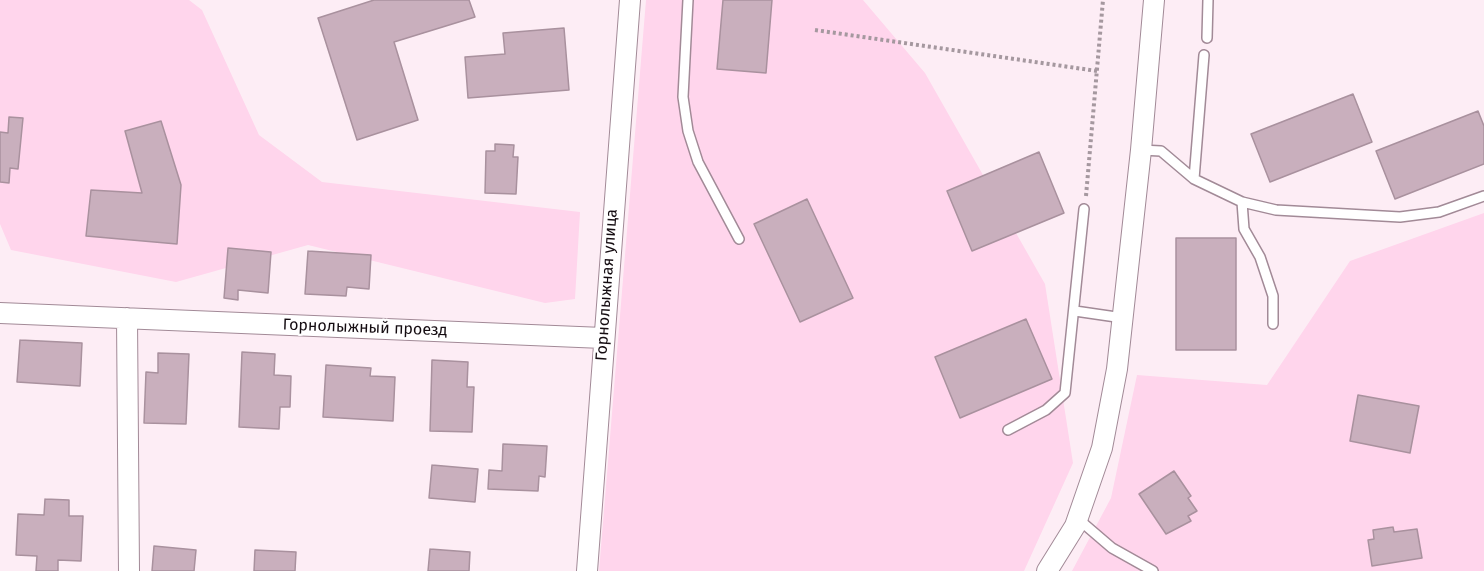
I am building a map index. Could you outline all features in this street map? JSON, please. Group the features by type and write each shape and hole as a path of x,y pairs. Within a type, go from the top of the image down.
{"street":[{"name":"Горнолыжная улица","path":"587,571 630,0"},
{"path":"1047,571 1077,518 1102,448 1117,369 1141,150 1154,0"},
{"name":"Горнолыжный проезд","path":"0,313 603,338"},
{"path":"127,318 129,571"}],"lane":[{"path":"687,0 683,97 688,131 698,162 740,238"},
{"path":"1207,38 1208,0"},
{"path":"1194,179 1204,55"},
{"path":"1141,150 1161,151 1194,179 1242,202 1276,210 1400,217 1438,212 1484,196"},
{"path":"1242,202 1244,229 1260,257 1273,296 1273,324"},
{"path":"1008,430 1046,410 1065,393 1084,209"},
{"path":"1075,312 1123,318"},
{"path":"1077,518 1112,548 1153,571"}],"path":[{"path":"1084,209 1104,0"},
{"path":"815,30 1097,71"}],"shaded area":[{"path":"0,0 189,0 202,10 259,135 322,182 580,212 575,299 545,303 308,245 176,282 11,250 0,224"},
{"path":"646,0 863,0 925,73 1045,284 1073,463 1024,571 599,571"},
{"path":"1484,213 1484,571 1072,571 1111,498 1137,375 1267,385 1350,261"}],"building":[{"path":"374,0 469,0 475,17 394,42 418,120 357,140 318,18"},
{"path":"723,0 772,0 766,73 717,69"},
{"path":"564,28 569,90 468,98 465,57 505,54 503,33"},
{"path":"1353,94 1372,142 1270,182 1251,134"},
{"path":"1478,111 1484,126 1484,164 1395,199 1376,151"},
{"path":"9,117 23,118 18,169 10,168 9,183 0,182 0,132 8,133"},
{"path":"161,121 181,185 177,244 86,236 91,190 142,193 125,131"},
{"path":"495,144 514,145 513,157 518,157 516,194 485,193 486,151 495,151"},
{"path":"1039,152 1064,213 972,251 947,191"},
{"path":"807,199 853,298 800,322 754,224"},
{"path":"1176,238 1236,238 1236,350 1176,350"},
{"path":"228,248 271,252 268,293 238,290 238,300 224,298"},
{"path":"308,251 371,255 369,289 347,287 346,296 305,294"},
{"path":"1026,319 1052,379 960,418 935,357"},
{"path":"20,340 82,343 80,386 17,382"},
{"path":"242,352 275,354 274,375 291,376 290,407 280,407 279,429 239,427"},
{"path":"158,353 189,354 186,424 144,423 146,372 158,373"},
{"path":"432,360 468,362 467,387 474,387 472,432 430,431"},
{"path":"326,365 371,368 370,376 395,377 393,421 323,417"},
{"path":"1358,395 1419,406 1410,453 1350,441"},
{"path":"503,444 547,446 545,477 539,476 538,491 488,489 489,470 502,471"},
{"path":"432,465 478,469 475,502 429,498"},
{"path":"1174,471 1191,496 1188,498 1197,511 1188,516 1191,521 1166,534 1139,494"},
{"path":"45,499 69,500 69,516 83,516 81,561 58,560 58,571 36,571 37,556 16,555 18,514 44,515"},
{"path":"1393,527 1394,532 1417,529 1422,558 1372,566 1368,540 1374,539 1373,530"},
{"path":"154,546 196,550 194,571 152,571"},
{"path":"430,549 470,552 469,571 428,571"},
{"path":"255,550 296,552 295,571 254,571"}]}
